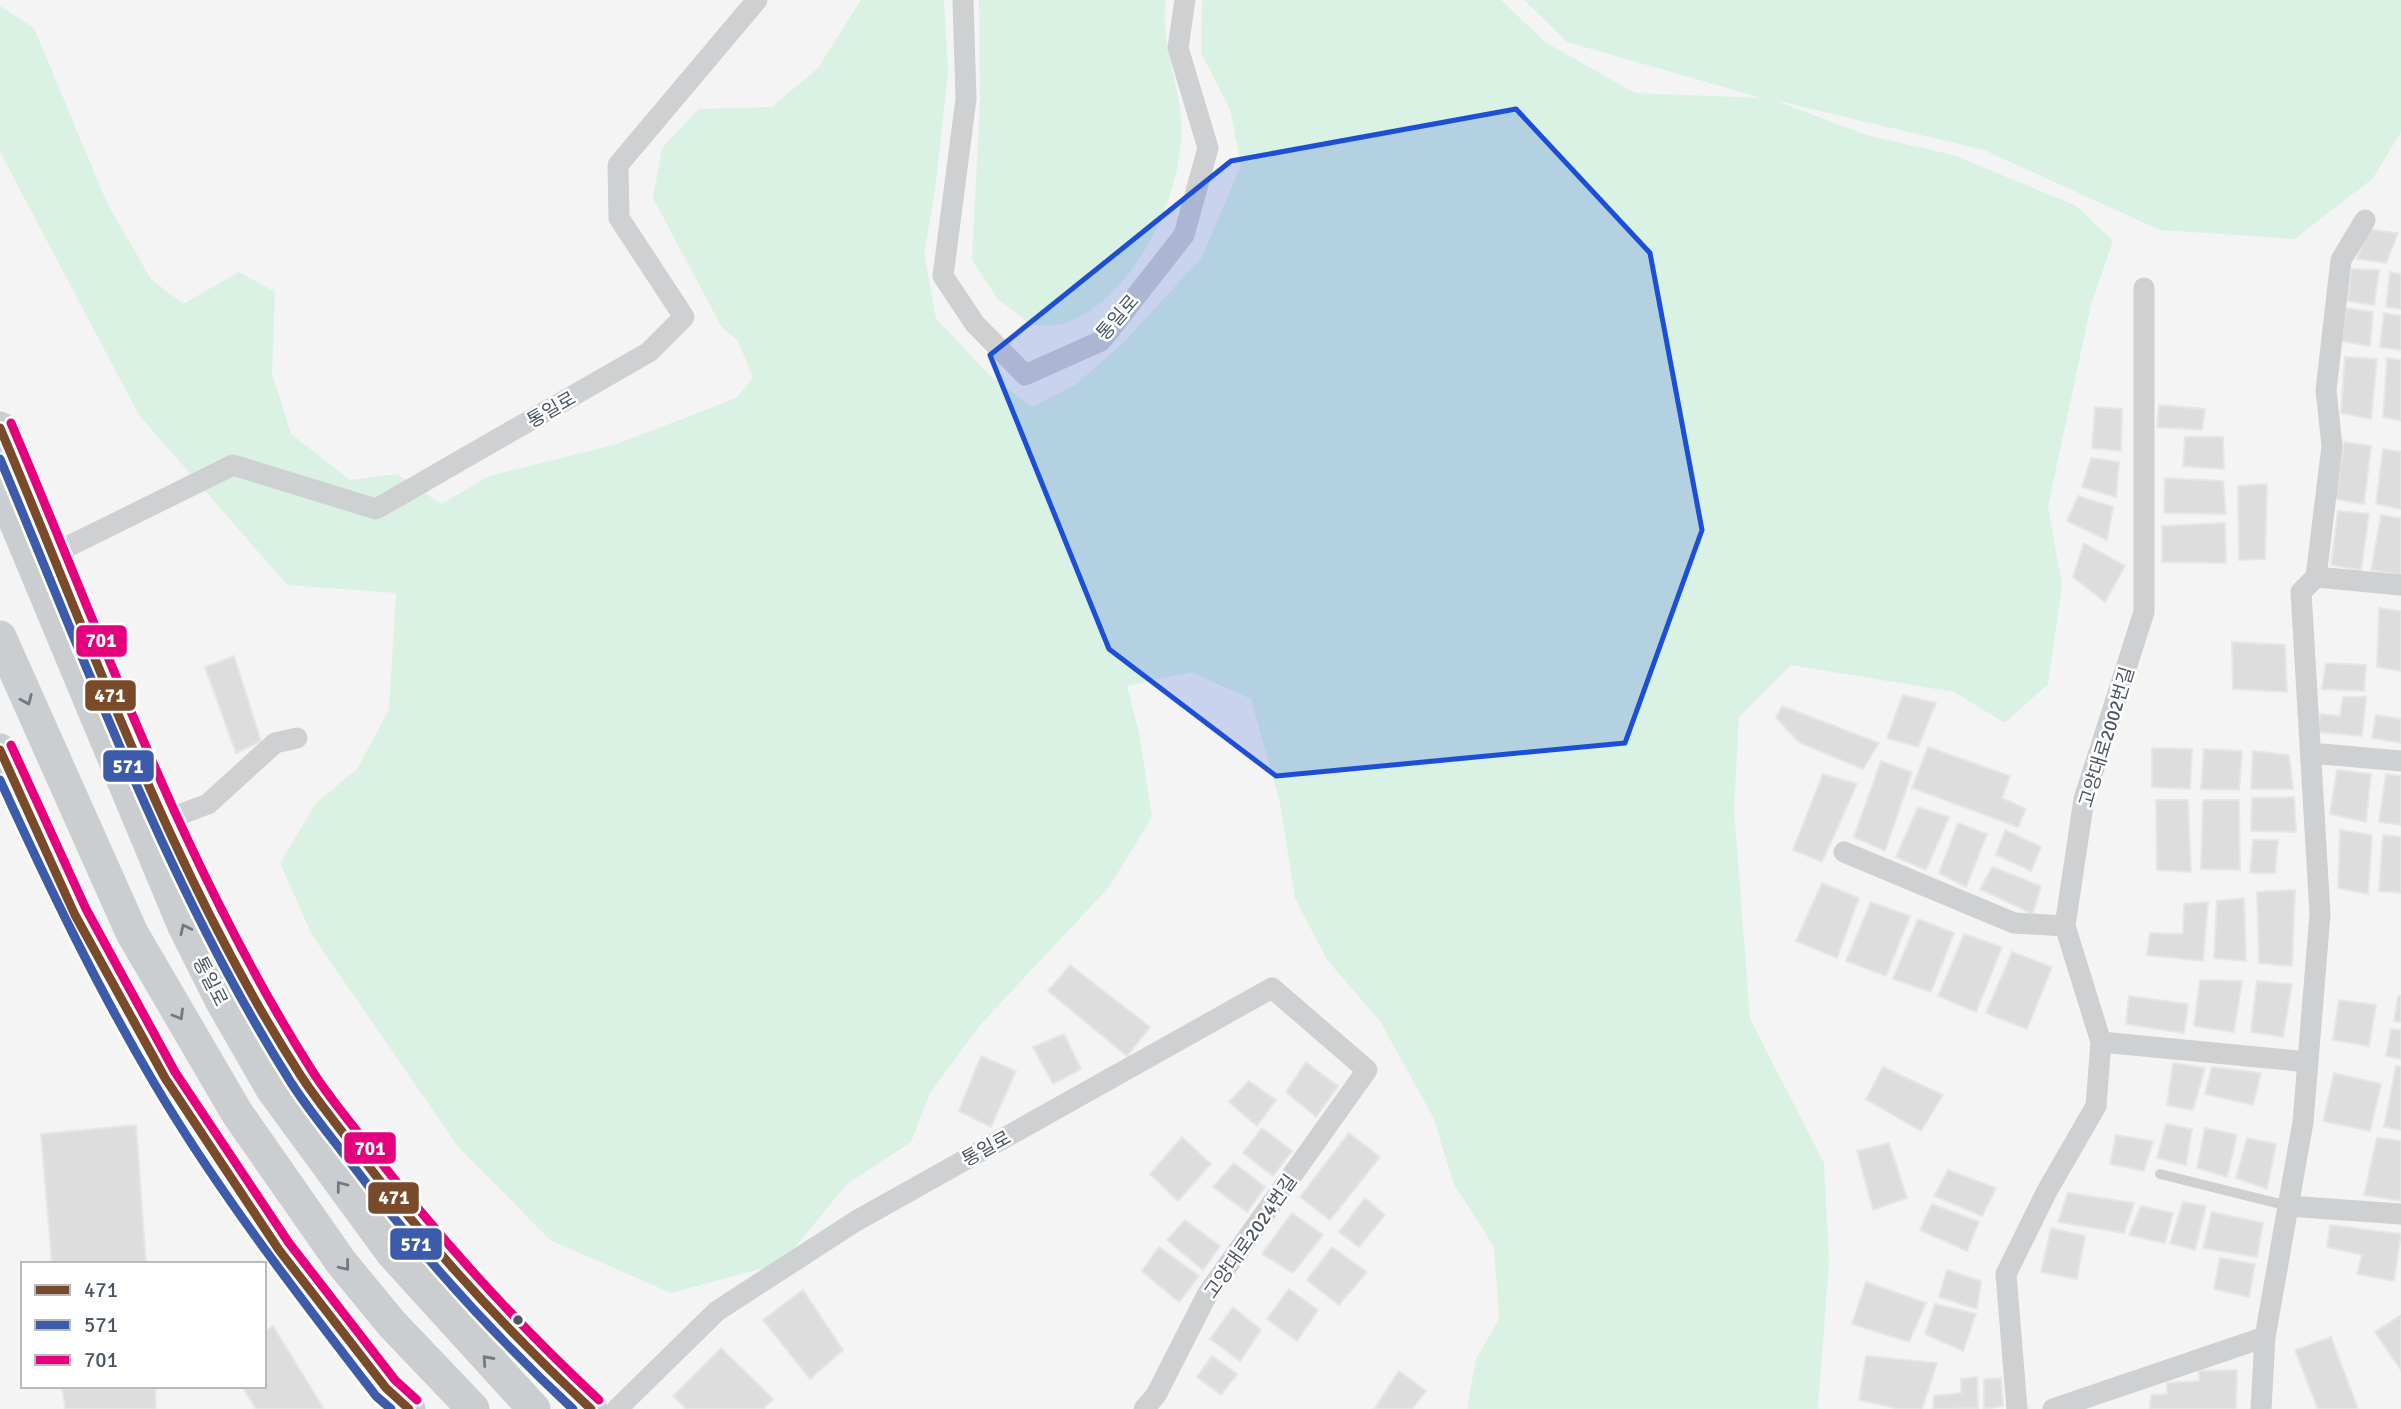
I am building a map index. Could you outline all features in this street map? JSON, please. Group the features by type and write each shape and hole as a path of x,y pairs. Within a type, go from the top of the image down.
{"main road":[{"path":"0,428 55,553 165,820 216,928 302,1077 410,1223 536,1359 591,1409"},
{"name":"통일로","path":"0,485 183,924 222,1002 272,1088 392,1253 534,1409"},
{"path":"0,637 132,933 237,1113 341,1262 392,1324 473,1409"},
{"path":"0,750 75,915 165,1077 279,1250 386,1388 409,1409"}],"street":[{"name":"통일로","path":"55,553 233,465 376,509 649,352 684,317 620,218 618,164 757,0"},
{"name":"통일로","path":"963,0 966,99 943,276 975,324 1025,375 1101,341 1184,235 1208,148 1178,48 1185,0"},
{"path":"2261,1409 2265,1337 2303,1122 2320,914 2301,592 2316,578 2332,446 2326,390 2341,260 2365,220"},
{"name":"고양대로2002번길","path":"2017,1409 2006,1275 2047,1191 2096,1106 2101,1042 2066,926 2084,799 2144,612 2144,288"},
{"path":"2316,578 2401,585"},
{"path":"165,820 208,804 275,743 296,738"},
{"path":"2311,753 2401,761"},
{"path":"1844,852 2014,923 2066,926"},
{"name":"통일로","path":"617,1409 717,1311 833,1236 1272,988 1367,1070"},
{"path":"2101,1042 2308,1062"},
{"name":"고양대로2024번길","path":"1144,1409 1156,1395 1208,1293 1367,1070"},
{"path":"2288,1206 2401,1214"},
{"path":"2053,1409 2265,1337"}],"lane":[{"path":"2160,1174 2288,1206"}],"highlighted area":[{"path":"1516,109 1650,253 1702,530 1625,743 1276,776 1109,649 990,355 1231,161"}],"green space":[{"path":"861,0 944,0 948,73 935,190 924,254 936,318 990,376 1032,407 1075,385 1123,343 1202,257 1241,165 1230,109 1201,53 1202,0 1501,0 1545,42 1635,93 1762,98 1567,42 1524,0 2401,0 2401,132 2373,178 2295,239 2160,230 1984,150 1774,100 1866,135 1953,155 2075,205 2113,241 2091,305 2048,506 2062,585 2048,684 2005,723 1954,692 1791,665 1739,717 1734,809 1750,1019 1824,1163 1829,1262 1818,1409 1467,1409 1476,1359 1499,1319 1494,1247 1454,1184 1433,1117 1380,1021 1327,960 1295,898 1280,803 1251,699 1191,672 1127,686 1139,733 1152,817 1109,887 981,1024 930,1093 911,1142 847,1184 782,1263 671,1293 550,1240 459,1148 312,935 280,863 316,803 357,769 389,710 396,593 287,585 139,415 0,152 0,6 34,28 107,203 151,279 183,304 239,272 275,292 272,373 291,434 350,480 397,474 441,504 489,476 617,444 736,398 753,378 738,341 721,326 653,198 662,148 699,109 772,107 818,68"},
{"path":"979,0 1166,0 1165,30 1179,102 1181,146 1165,208 1134,267 1113,292 1089,311 1063,324 1031,325 997,298 972,260 980,100"}],"building":[{"path":"2367,229 2398,233 2386,263 2357,259"},
{"path":"2351,269 2379,270 2374,305 2348,301"},
{"path":"2390,272 2401,274 2401,309 2386,307"},
{"path":"2346,308 2373,312 2370,346 2341,341"},
{"path":"2384,313 2401,316 2401,350 2380,347"},
{"path":"2345,357 2377,359 2371,419 2341,413"},
{"path":"2387,358 2401,360 2401,421 2383,417"},
{"path":"2159,405 2205,409 2202,430 2157,427"},
{"path":"2095,407 2122,409 2121,451 2092,448"},
{"path":"2185,437 2223,437 2224,469 2183,466"},
{"path":"2344,442 2371,446 2364,504 2335,499"},
{"path":"2383,449 2401,452 2401,509 2376,504"},
{"path":"2091,458 2119,462 2116,497 2082,487"},
{"path":"2165,478 2223,481 2226,514 2164,513"},
{"path":"2267,484 2265,559 2239,560 2238,486"},
{"path":"2078,496 2113,507 2107,540 2067,521"},
{"path":"2338,511 2369,514 2361,570 2331,565"},
{"path":"2381,515 2401,518 2401,575 2371,570"},
{"path":"2225,523 2226,563 2162,562 2162,526"},
{"path":"2084,543 2125,566 2105,602 2073,577"},
{"path":"2379,608 2401,611 2401,671 2377,667"},
{"path":"2232,642 2285,645 2287,692 2233,689"},
{"path":"234,656 261,741 236,753 205,667"},
{"path":"2326,663 2366,665 2364,691 2322,689"},
{"path":"1903,695 1936,703 1918,747 1887,738"},
{"path":"2343,697 2366,697 2362,736 2318,732 2320,714 2340,716"},
{"path":"1782,706 1879,743 1863,769 1800,743 1776,718"},
{"path":"2376,715 2401,719 2401,743 2372,738"},
{"path":"1928,747 2010,776 2002,798 2026,809 2018,827 1912,788"},
{"path":"2152,748 2192,749 2190,789 2152,787"},
{"path":"2204,749 2242,751 2239,790 2201,789"},
{"path":"2253,751 2289,755 2293,789 2251,789"},
{"path":"1881,761 1912,772 1885,851 1854,837"},
{"path":"2337,770 2371,774 2366,822 2330,814"},
{"path":"1823,774 1857,784 1822,862 1793,850"},
{"path":"2386,774 2401,776 2401,825 2379,822"},
{"path":"2294,797 2296,832 2251,831 2252,798"},
{"path":"2156,800 2188,800 2191,872 2157,870"},
{"path":"2203,800 2239,800 2240,870 2201,869"},
{"path":"1918,807 1949,817 1926,870 1896,857"},
{"path":"1958,823 1987,834 1966,887 1939,873"},
{"path":"2005,830 2041,847 2031,871 1996,855"},
{"path":"2340,830 2372,835 2368,894 2338,888"},
{"path":"2383,835 2401,837 2401,893 2379,891"},
{"path":"2253,840 2278,840 2275,873 2250,873"},
{"path":"1992,867 2041,886 2033,914 1980,889"},
{"path":"1822,883 1859,898 1837,958 1796,941"},
{"path":"2295,890 2292,966 2259,963 2257,892"},
{"path":"2244,898 2246,961 2214,958 2217,901"},
{"path":"1871,902 1910,916 1886,976 1846,961"},
{"path":"2208,902 2203,961 2147,955 2150,933 2183,934 2184,904"},
{"path":"1918,919 1954,933 1931,992 1893,979"},
{"path":"1964,934 2002,947 1976,1012 1938,996"},
{"path":"2012,952 2052,967 2027,1029 1986,1013"},
{"path":"1070,965 1150,1027 1127,1056 1048,991"},
{"path":"2200,980 2242,981 2234,1032 2194,1026"},
{"path":"2257,981 2292,984 2283,1037 2251,1032"},
{"path":"2129,996 2188,1004 2184,1033 2126,1024"},
{"path":"2398,996 2401,996 2401,1022 2394,1021"},
{"path":"2339,1000 2376,1005 2369,1046 2333,1040"},
{"path":"2391,1029 2401,1030 2401,1059 2386,1056"},
{"path":"1064,1034 1081,1069 1053,1084 1033,1047"},
{"path":"981,1056 1016,1071 991,1127 959,1111"},
{"path":"1306,1062 1338,1086 1316,1117 1286,1092"},
{"path":"2173,1063 2205,1068 2193,1110 2167,1105"},
{"path":"2396,1066 2401,1067 2401,1130 2384,1127"},
{"path":"1883,1067 1943,1095 1921,1131 1866,1099"},
{"path":"2212,1067 2261,1073 2253,1105 2205,1094"},
{"path":"2334,1073 2381,1084 2370,1131 2323,1121"},
{"path":"1249,1081 1276,1100 1257,1126 1229,1102"},
{"path":"2166,1124 2192,1129 2186,1165 2157,1158"},
{"path":"136,1125 146,1262 52,1262 41,1134"},
{"path":"1262,1128 1292,1151 1273,1176 1243,1153"},
{"path":"2205,1128 2237,1135 2227,1177 2197,1168"},
{"path":"1349,1133 1380,1157 1330,1220 1300,1197"},
{"path":"2116,1135 2153,1141 2144,1171 2110,1164"},
{"path":"1182,1137 1211,1164 1178,1201 1150,1174"},
{"path":"2247,1138 2276,1144 2267,1189 2236,1178"},
{"path":"2377,1138 2401,1141 2401,1201 2364,1195"},
{"path":"1889,1143 1907,1198 1873,1210 1857,1151"},
{"path":"1234,1163 1265,1187 1247,1212 1213,1187"},
{"path":"1948,1170 1996,1188 1982,1216 1934,1196"},
{"path":"2068,1193 2134,1203 2124,1233 2058,1222"},
{"path":"1365,1198 1385,1215 1359,1247 1339,1232"},
{"path":"2183,1202 2206,1206 2195,1250 2170,1243"},
{"path":"1932,1204 1979,1222 1967,1251 1920,1230"},
{"path":"2141,1206 2173,1213 2165,1243 2129,1235"},
{"path":"2212,1212 2263,1223 2257,1257 2203,1248"},
{"path":"1292,1213 1323,1235 1293,1273 1262,1254"},
{"path":"1185,1220 1220,1246 1203,1270 1167,1240"},
{"path":"2330,1225 2401,1234 2394,1281 2357,1274 2362,1255 2327,1247"},
{"path":"2051,1228 2085,1236 2077,1279 2041,1272"},
{"path":"1159,1247 1199,1276 1179,1302 1142,1271"},
{"path":"1332,1247 1367,1272 1339,1305 1307,1280"},
{"path":"2220,1258 2255,1264 2249,1297 2214,1289"},
{"path":"1947,1270 1981,1281 1977,1309 1939,1297"},
{"path":"1866,1282 1926,1303 1909,1342 1852,1324"},
{"path":"1289,1289 1318,1310 1297,1341 1267,1319"},
{"path":"803,1290 843,1350 810,1379 763,1320"},
{"path":"1935,1304 1976,1314 1963,1351 1925,1334"},
{"path":"1233,1307 1261,1330 1240,1361 1210,1339"},
{"path":"2401,1315 2401,1370 2375,1332"},
{"path":"273,1326 324,1409 256,1409 243,1388 266,1388 266,1331"},
{"path":"2331,1337 2358,1409 2318,1409 2295,1350"},
{"path":"721,1348 773,1399 763,1409 686,1409 673,1396"},
{"path":"1212,1356 1237,1374 1221,1395 1197,1377"},
{"path":"1866,1356 1937,1363 1922,1409 1899,1409 1859,1400"},
{"path":"2237,1370 2236,1409 2150,1409 2151,1395 2167,1394 2167,1383 2199,1381 2199,1371"},
{"path":"1399,1371 1426,1391 1412,1409 1374,1409"},
{"path":"1977,1377 1978,1408 1933,1409 1934,1396 1961,1393 1961,1379"},
{"path":"2001,1378 2003,1406 1984,1409 1984,1379"},
{"path":"62,1388 155,1388 156,1409 65,1409"}],"transit line":[{"name":"701","path":"11,423 113,670 185,834 265,992 311,1069 393,1178 449,1244 537,1340 599,1400"},
{"name":"471","path":"0,428 137,759 213,921 255,1000 314,1095 411,1219 498,1317 591,1409"},
{"name":"571","path":"0,459 168,855 246,1007 290,1081 310,1111 427,1257 512,1350 573,1409"},
{"name":"701","path":"11,745 86,909 175,1072 289,1243 395,1380 417,1400"},
{"name":"471","path":"0,750 75,915 165,1078 279,1250 386,1388 409,1409"},
{"name":"571","path":"0,780 92,971 179,1124 232,1204 289,1282 376,1396 391,1409"}]}
